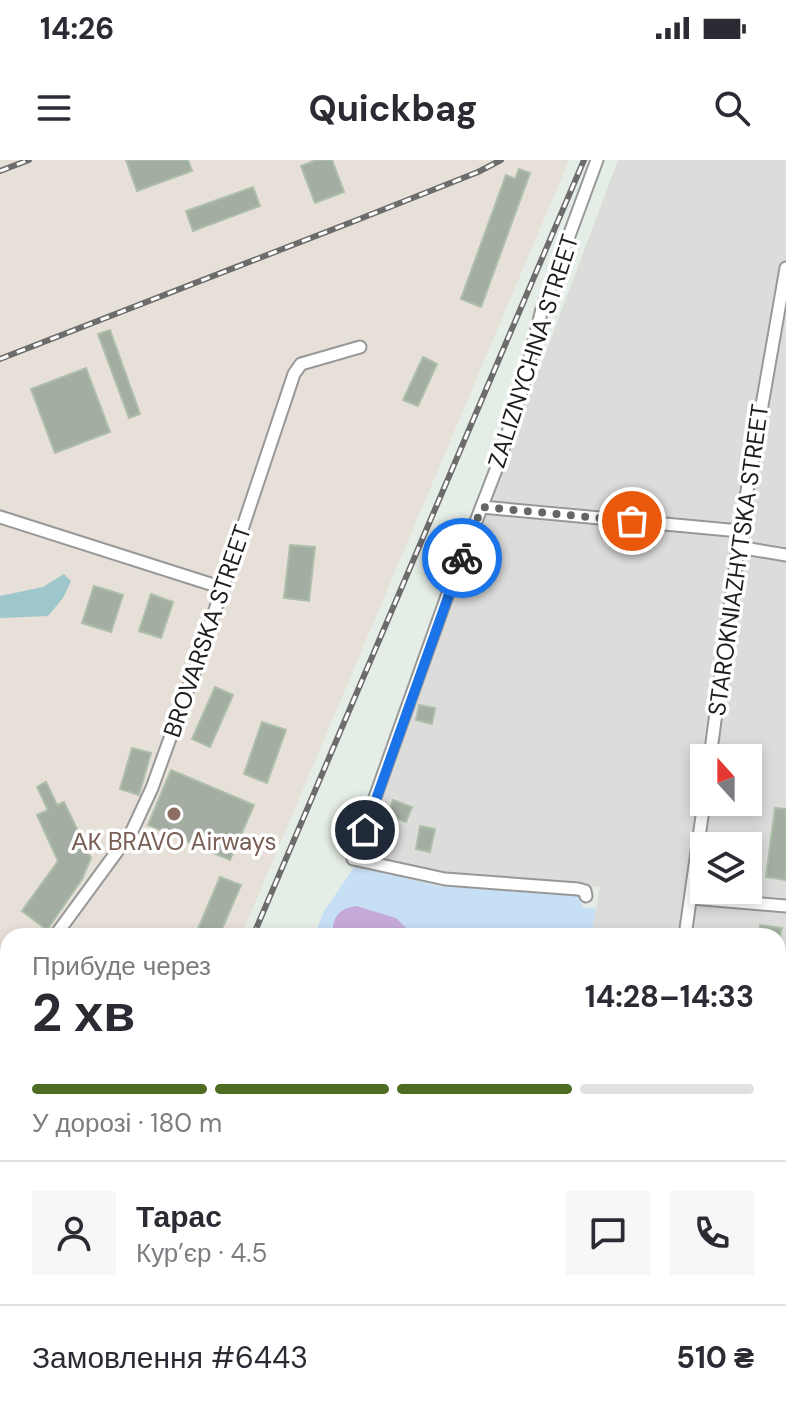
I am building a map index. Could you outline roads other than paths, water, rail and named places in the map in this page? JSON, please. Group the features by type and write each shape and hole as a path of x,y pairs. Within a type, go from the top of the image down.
{"street":[{"name":"ZALIZNYCHNA STREET","path":"586,896 585,891 578,889 424,876 353,859 510,428 542,309 597,160"},
{"name":"STAROKNIAZHYTSKA STREET","path":"712,744 740,531 786,268"},
{"name":"BROVARSKA STREET","path":"61,928 132,831 152,788 294,374 301,364 360,347"},
{"path":"482,507 740,531"},
{"path":"0,517 223,588"},
{"path":"738,547 786,555"},
{"path":"686,928 691,904"},
{"path":"762,904 786,906"}],"railway":[{"path":"0,171 29,160"},
{"path":"0,359 478,172 501,160"},
{"path":"256,928 584,160"}],"place":[{"name":"АК BRAVO Airways","path":"174,814"}]}
